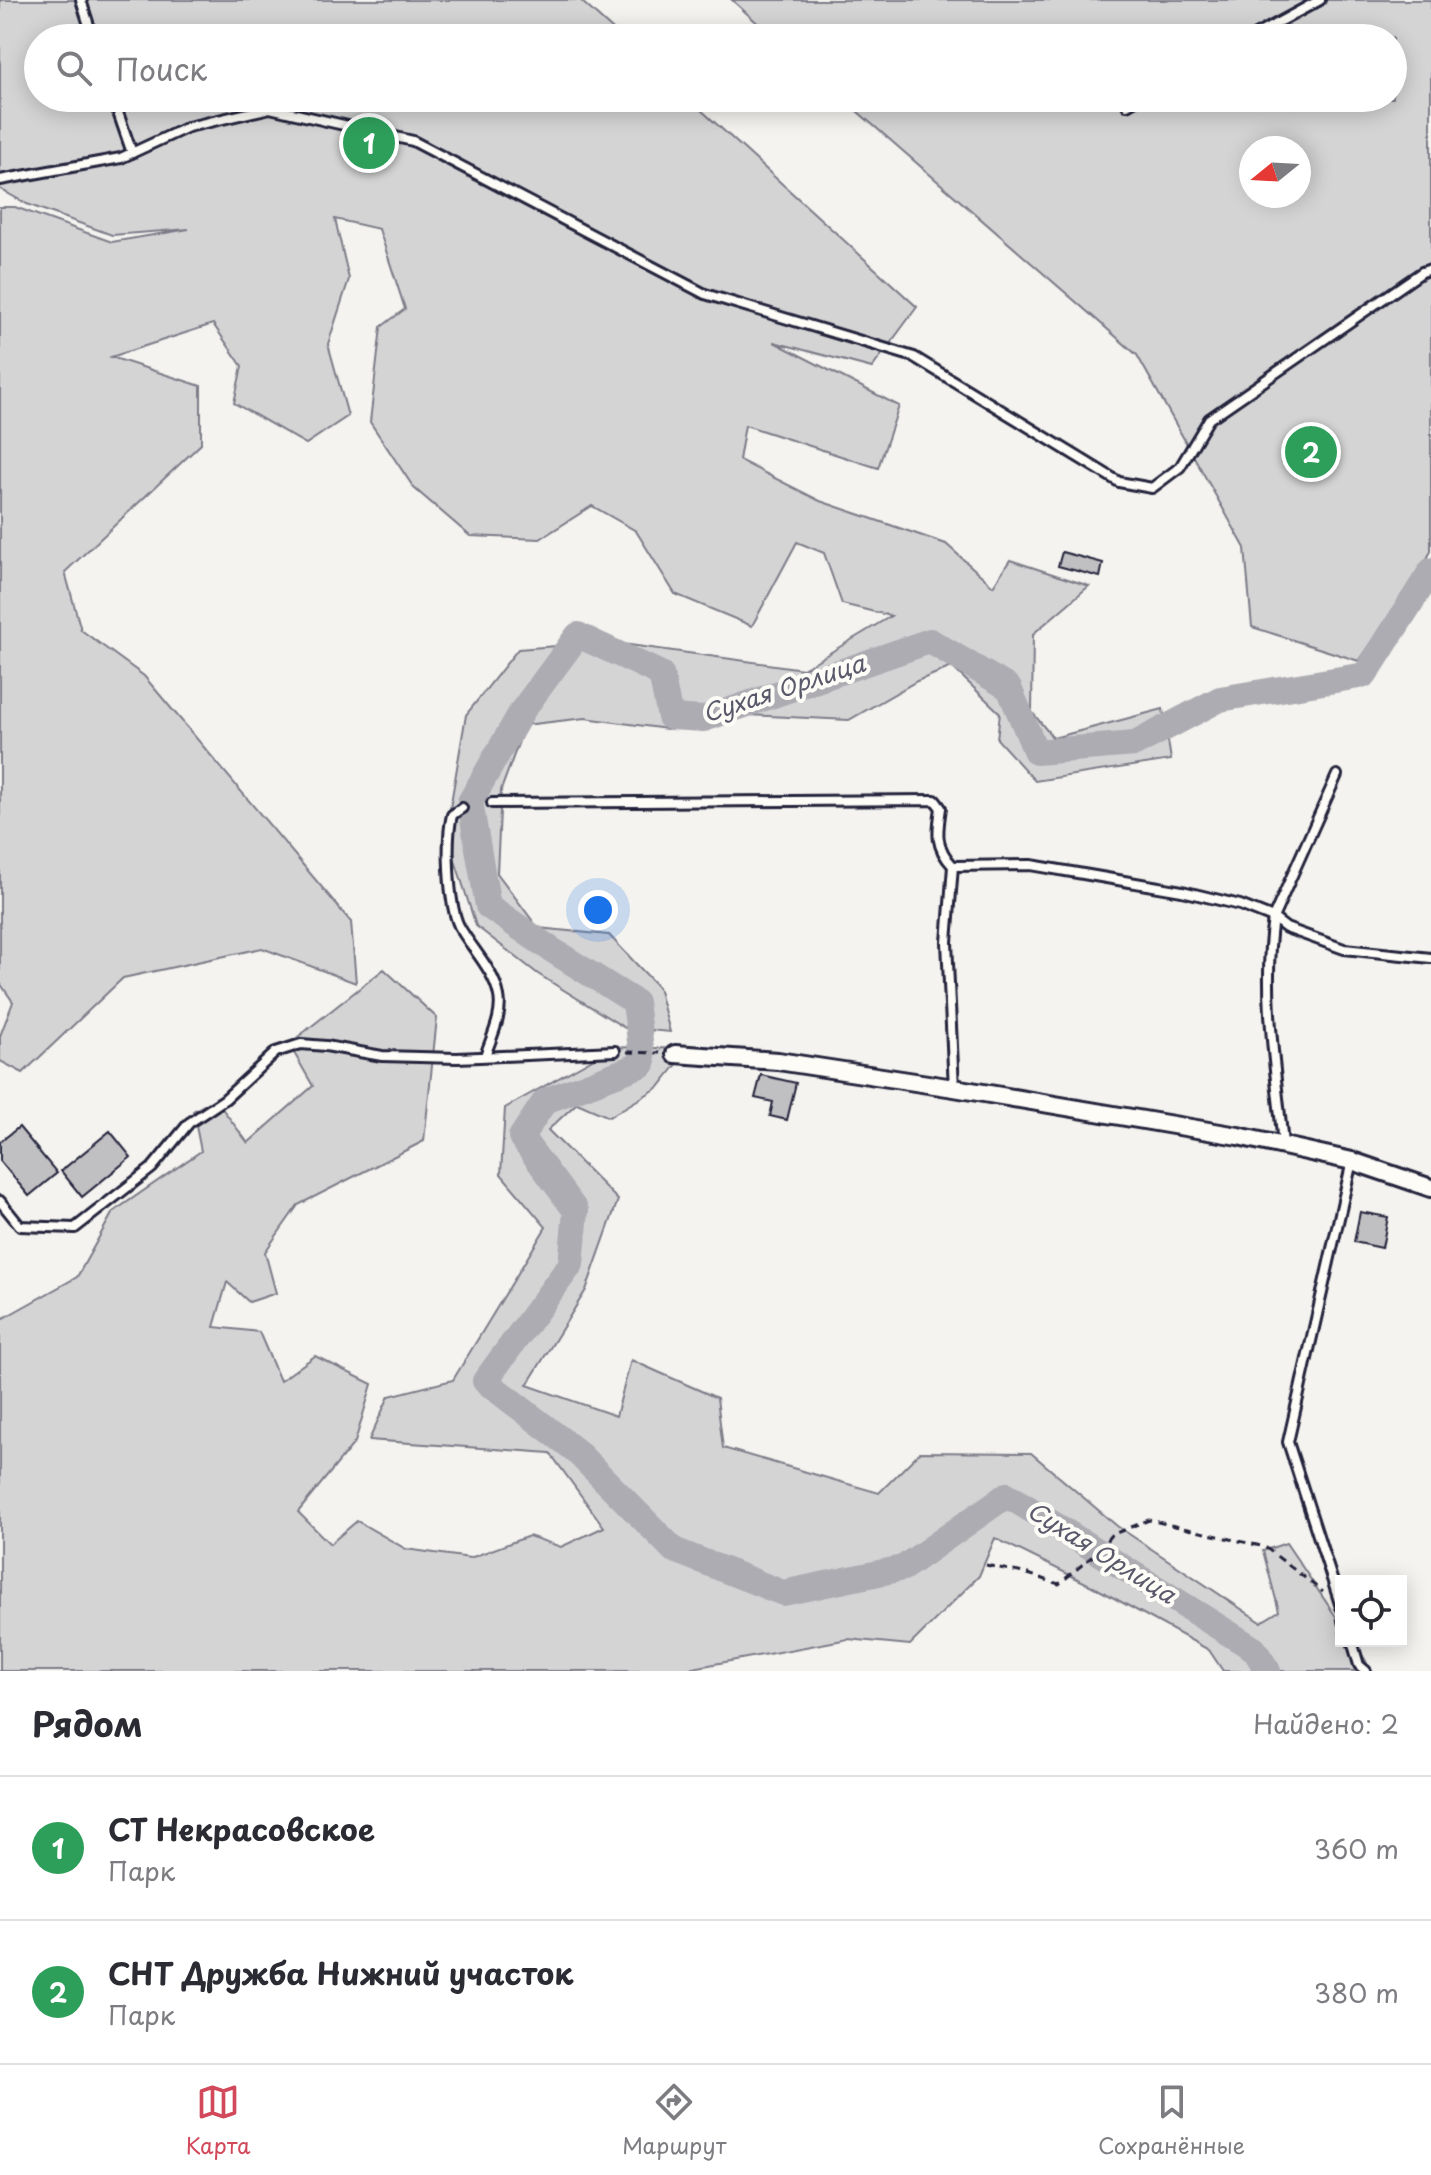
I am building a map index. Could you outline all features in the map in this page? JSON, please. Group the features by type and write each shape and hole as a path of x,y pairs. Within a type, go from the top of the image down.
{"street":[{"path":"675,1054 778,1061 1283,1145 1352,1161 1431,1188"}],"lane":[{"path":"81,0 89,24"},
{"path":"1276,24 1320,0"},
{"path":"118,112 132,153"},
{"path":"0,180 121,158 188,127 253,112"},
{"path":"287,112 413,141 705,294 914,357 1119,482 1152,488 1180,467 1209,419 1422,272 1431,269"},
{"path":"1283,1145 1267,984 1273,918 1337,775"},
{"path":"492,803 935,800 941,808 938,830 941,853 953,866 947,942 954,1088"},
{"path":"462,808 452,815 449,828 453,905 458,923 500,997 498,1018 485,1056"},
{"path":"953,866 1031,865 1182,891 1240,905 1273,918 1286,928 1344,949 1431,958"},
{"path":"0,1201 20,1226 75,1228 152,1168 189,1123 225,1099 276,1052 301,1044 382,1056 457,1058 615,1051"},
{"path":"1335,1600 1288,1442 1352,1161"},
{"path":"1354,1647 1359,1665 1366,1671"}],"path":[{"path":"615,1051 675,1054"},
{"path":"986,1565 1059,1584 1095,1554 1111,1535 1149,1520 1265,1547 1333,1599"}],"shaded area":[{"path":"0,0 580,0 607,24 24,24 24,112 703,112 917,307 872,368 774,342 899,406 878,468 745,425 739,460 820,501 946,544 993,586 1010,560 1089,586 1033,634 1032,712 1053,738 1163,709 1171,760 1035,781 997,739 1000,713 952,667 917,681 849,720 726,714 667,729 585,718 525,725 501,790 497,873 538,928 609,935 658,987 670,1032 625,1028 538,974 476,926 446,832 466,715 518,649 608,642 803,669 891,616 842,604 824,553 797,542 752,626 675,594 636,531 592,506 540,539 470,536 414,488 370,422 381,327 405,309 379,229 335,219 349,279 328,344 348,416 306,444 234,403 242,366 213,324 111,357 201,386 201,444 65,572 81,630 144,676 351,922 356,983 262,948 123,978 23,1073 0,1061 0,1036 13,1002 0,983 0,207 15,207 112,242 189,229 112,235 27,204 0,189"},
{"path":"732,0 1431,0 1431,551 1417,578 1359,661 1252,627 1245,548 1137,355 858,112 1407,112 1407,24 759,24"},
{"path":"384,969 437,1018 424,1141 298,1205 265,1252 276,1293 249,1302 227,1282 214,1327 259,1332 280,1381 315,1356 372,1384 355,1442 298,1512 330,1544 357,1521 406,1549 470,1558 529,1536 561,1547 604,1527 550,1453 369,1440 389,1396 453,1380 546,1227 501,1174 505,1108 614,1047 689,1049 659,1087 609,1117 577,1103 548,1130 618,1200 586,1290 527,1385 616,1416 631,1360 717,1398 723,1448 879,1493 920,1452 1031,1453 1117,1526 1261,1622 1279,1611 1263,1551 1286,1543 1335,1615 1335,1647 1357,1647 1369,1671 1223,1671 1209,1650 1094,1587 995,1538 979,1576 910,1645 848,1639 677,1671 0,1671 0,1320 77,1277 113,1212 201,1151 193,1111 215,1099 248,1143 313,1086 289,1044"}],"building":[{"path":"1062,552 1103,563 1100,577 1058,566"},
{"path":"761,1075 796,1083 787,1120 770,1116 773,1102 755,1098"},
{"path":"19,1127 57,1173 29,1196 0,1161 0,1142"},
{"path":"110,1131 131,1157 82,1197 61,1171"},
{"path":"1360,1212 1388,1217 1382,1248 1354,1242"}],"waterway":[{"name":"Сухая Орлица","path":"1268,1671 1254,1649 1007,1495 903,1568 783,1593 674,1550 575,1450 485,1381 571,1264 576,1211 521,1137 545,1101 643,1064 635,1002 488,906 470,802 522,711 578,635 661,674 670,717 704,719 930,641 1009,688 1036,752 1135,744 1220,699 1365,675 1431,571"}],"place":[{"name":"СТ Некрасовское","path":"369,143"},
{"name":"СНТ Дружба Нижний участок","path":"1311,452"}]}
